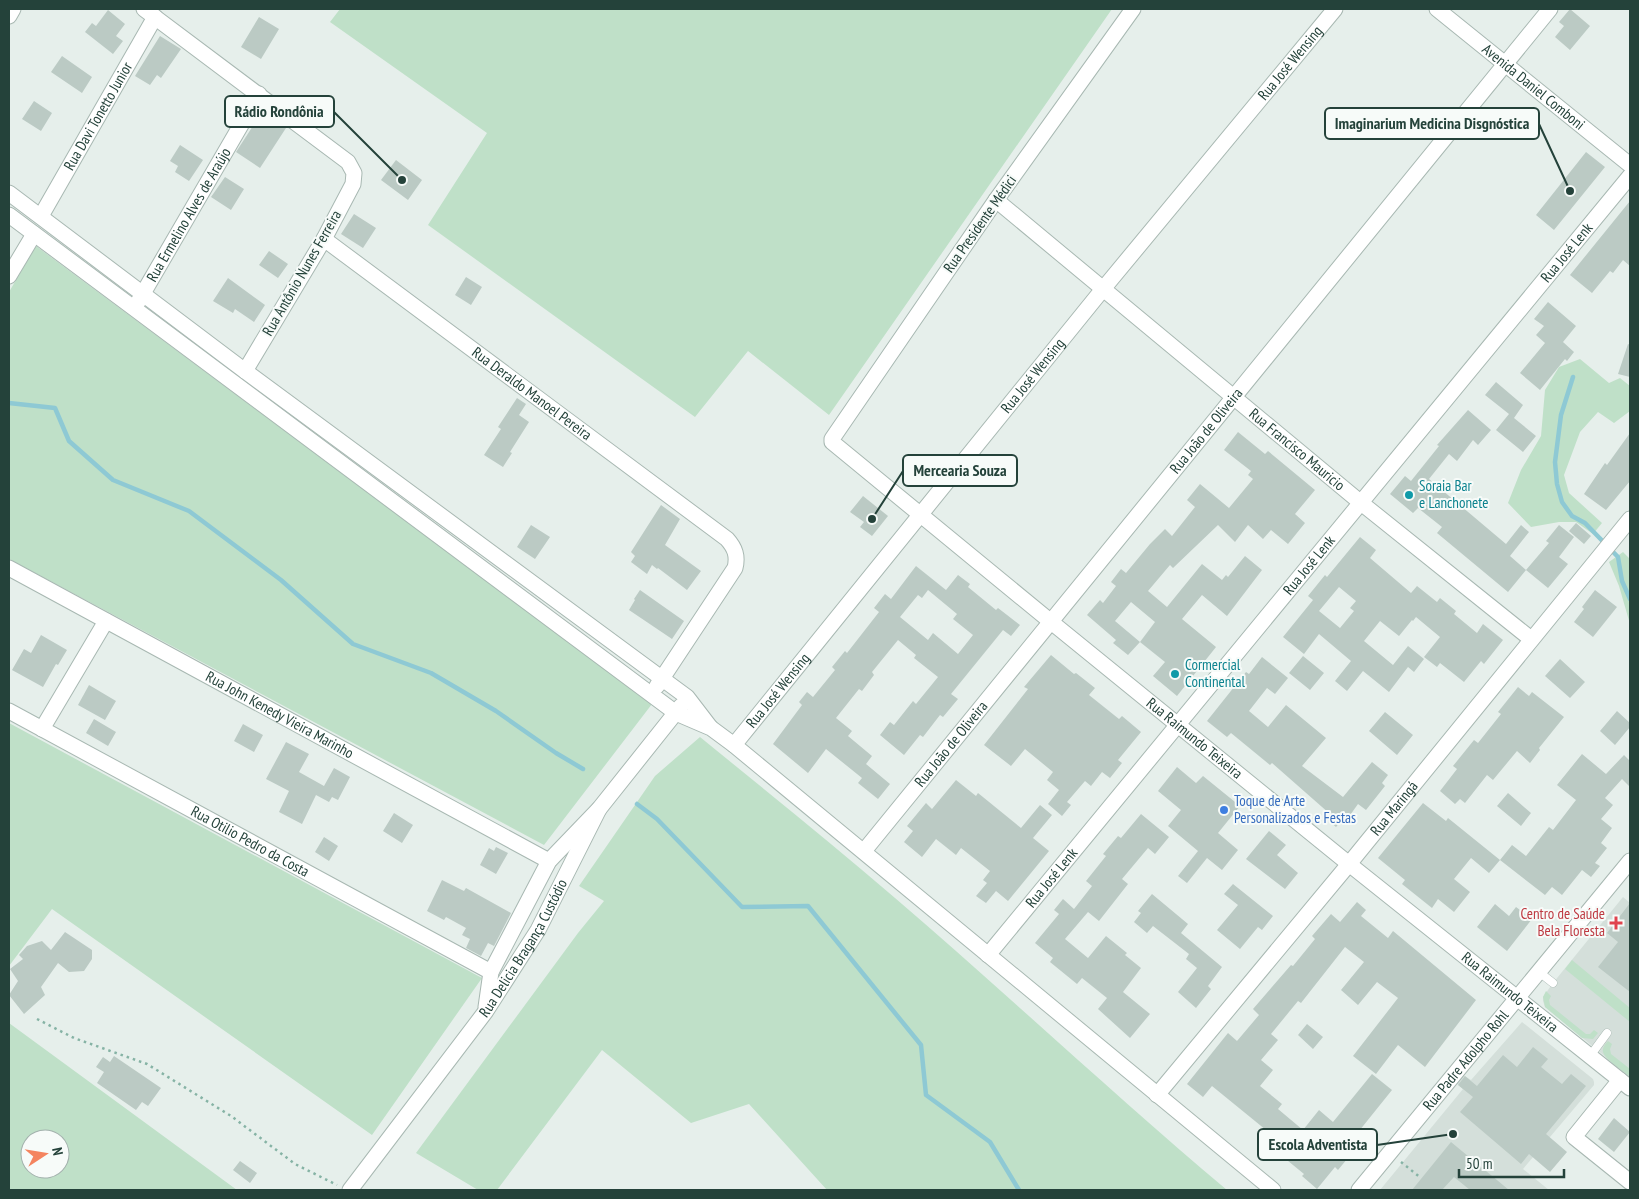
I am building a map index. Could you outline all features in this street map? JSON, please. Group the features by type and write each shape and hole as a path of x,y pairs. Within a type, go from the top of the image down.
{"street":[{"path":"9,16 13,9"},
{"name":"Rua Presidente Médici","path":"832,442 832,439 996,200 1133,9"},
{"name":"Rua José Wensing","path":"734,745 1103,289 1335,9"},
{"name":"Avenida Daniel Comboni","path":"1437,9 1630,165"},
{"name":"Rua João de Oliveira","path":"864,851 1550,9"},
{"path":"149,13 260,94"},
{"name":"Rua Davi Tonetto Junior","path":"41,216 149,13"},
{"name":"Rua Antônio Nunes Ferreira","path":"245,371 324,239 353,184 354,173 348,162 260,94"},
{"name":"Rua Ermelino Alves de Araújo","path":"134,308 144,294 260,94"},
{"name":"Rua José Lenk","path":"988,955 1630,176"},
{"path":"9,192 245,371 687,697 711,728"},
{"name":"Rua Francisco Mauricio","path":"996,200 1360,502 1531,638"},
{"path":"9,215 676,713 711,728 734,745 1273,1190"},
{"path":"9,276 34,234"},
{"name":"Rua Deraldo Manoel Pereira","path":"324,239 727,539 736,552 737,560 732,574 662,679"},
{"name":"Rua Raimundo Teixeira","path":"832,442 1349,864 1625,1084"},
{"name":"Rua Maringá","path":"1157,1095 1349,864 1630,518"},
{"name":"Rua John Kenedy Vieira Marinho","path":"9,568 549,861"},
{"path":"42,729 106,621"},
{"path":"652,695 662,679"},
{"name":"Rua Delicia Bragança Custódio","path":"486,1011 491,972 549,861 599,809 687,697"},
{"name":"Rua Otilio Pedro da Costa","path":"9,711 491,972"},
{"name":"Rua Delicia Bragança Custódio","path":"486,1011 538,930 599,809"},
{"name":"Rua Padre Adolpho Rohl","path":"1359,1190 1630,861"},
{"path":"344,1188 486,1011"},
{"path":"1625,1084 1574,1137 1630,1182"}],"lane":[{"path":"1539,972 1553,983"},
{"path":"1590,1056 1607,1032"}],"path":[{"path":"37,1019 74,1038 147,1064 231,1116 295,1164 344,1188"},
{"path":"1390,1153 1421,1178"}],"shaded area":[{"path":"1623,897 1630,903 1630,1077 1545,1007 1543,1001 1543,997 1553,983"},
{"path":"1522,1022 1593,1079 1594,1082 1594,1085 1523,1169 1549,1190 1380,1190 1463,1089 1456,1083 1463,1075 1471,1080"}],"green space":[{"path":"340,9 1112,9 829,415 748,351 695,417 428,225 487,133 330,22"},
{"path":"36,246 652,704 544,845 9,559 9,292"},
{"path":"1580,359 1609,383 1620,378 1630,386 1630,411 1614,423 1598,412 1580,432 1564,475 1569,493 1602,523 1593,534 1576,522 1559,522 1531,527 1508,503 1521,470 1541,436 1545,390 1559,367"},
{"path":"1623,552 1630,559 1630,624 1619,586 1609,562"},
{"path":"9,723 482,978 372,1135 52,909 9,966"},
{"path":"700,737 895,898 1227,1190 827,1190 749,1104 691,1123 602,1050 497,1190 478,1190 416,1153 578,933 604,901 579,886 655,776"},
{"path":"1572,960 1630,1008 1630,1022 1565,969"},
{"path":"1546,991 1551,996 1549,1000 1550,1005 1586,1034 1590,1034 1594,1030 1598,1033 1593,1039 1582,1038 1545,1007 1543,997"},
{"path":"9,1023 237,1190 9,1190"},
{"path":"1608,1041 1612,1044 1611,1054 1630,1069 1630,1077 1604,1055 1603,1049"}],"building":[{"path":"1570,9 1590,26 1570,50 1555,37 1564,26 1559,22"},
{"path":"108,10 125,24 116,36 123,41 113,54 85,32 92,23 96,26"},
{"path":"259,17 279,29 261,59 241,47"},
{"path":"160,36 181,49 161,78 157,75 150,85 135,76"},
{"path":"62,56 92,77 82,93 51,72"},
{"path":"34,101 52,113 41,131 22,119"},
{"path":"262,112 286,128 260,168 236,152"},
{"path":"180,145 203,160 189,181 175,172 178,166 170,161"},
{"path":"1586,152 1605,167 1554,230 1536,215"},
{"path":"396,160 422,180 408,200 381,180"},
{"path":"225,177 244,189 231,210 211,197"},
{"path":"1630,201 1630,266 1623,260 1613,273 1610,271 1592,293 1570,275"},
{"path":"354,214 376,228 363,248 341,234"},
{"path":"269,251 288,264 278,278 259,265"},
{"path":"466,277 482,287 471,305 455,295"},
{"path":"228,278 265,305 254,322 235,309 233,313 213,301"},
{"path":"1548,302 1576,326 1563,342 1574,352 1567,361 1565,359 1540,390 1520,373 1545,343 1536,335 1544,326 1534,319"},
{"path":"1628,344 1630,345 1630,377 1618,374"},
{"path":"1496,382 1523,405 1514,418 1536,436 1523,452 1496,430 1509,414 1485,395"},
{"path":"517,398 526,404 519,415 529,422 503,467 484,455 501,429 498,427"},
{"path":"1468,410 1491,430 1478,445 1473,440 1457,461 1449,454 1429,479 1506,544 1521,525 1529,532 1510,556 1526,570 1508,592 1437,533 1442,527 1418,508 1413,513 1390,494 1405,476 1411,481 1439,446 1437,445"},
{"path":"1238,432 1265,454 1268,451 1315,490 1295,514 1305,523 1288,544 1271,530 1263,539 1248,525 1235,542 1218,525 1173,568 1170,565 1148,591 1167,607 1202,564 1222,580 1226,575 1228,577 1245,556 1262,570 1227,616 1202,595 1182,619 1216,647 1177,696 1153,676 1165,662 1140,642 1128,655 1113,643 1116,640 1087,615 1100,600 1103,603 1116,586 1111,582 1121,569 1126,573 1165,529 1172,536 1195,507 1187,500 1200,484 1229,508 1253,479 1248,475 1251,471 1224,450","holes":["1131,602 1155,622 1140,642 1115,621"]},
{"path":"1630,433 1630,481 1606,510 1584,494 1605,463 1607,465"},
{"path":"863,496 888,516 872,536 860,527 864,522 850,512"},
{"path":"661,505 680,519 665,545 701,571 687,590 652,565 647,574 631,562 635,556 631,552"},
{"path":"1576,523 1591,536 1584,544 1569,531"},
{"path":"531,525 550,537 535,559 517,547"},
{"path":"1559,525 1574,537 1559,557 1568,564 1548,588 1526,570 1549,543 1546,541"},
{"path":"1360,537 1376,550 1370,558 1411,593 1417,586 1437,602 1440,598 1456,611 1454,614 1477,633 1483,624 1503,640 1484,664 1481,661 1464,682 1440,663 1437,667 1424,657 1440,637 1416,617 1399,636 1380,621 1364,641 1393,665 1408,646 1424,659 1414,672 1408,667 1389,692 1363,671 1347,691 1335,681 1351,661 1319,634 1304,654 1283,637 1313,600 1308,596 1325,575 1327,577","holes":["1339,587 1356,601 1350,608 1354,611 1340,628 1319,611"]},
{"path":"916,566 946,590 958,575 970,584 968,587 996,610 998,608 1020,625 1011,636 1003,630 951,694 958,699 943,717 940,715 923,737 920,735 904,755 880,735 890,722 894,725 913,701 916,704 938,677 914,658 916,655 898,640 872,672 874,675 862,691 859,689 836,718 852,731 848,736 872,756 866,764 890,784 878,799 858,783 862,778 826,749 808,773 773,744 802,705 799,702 807,692 813,697 835,670 832,667 845,651 847,653 879,612 874,608 885,594 891,599","holes":["928,590 957,614 953,619 973,635 958,654 933,633 928,640 900,617 918,595 922,598"]},
{"path":"640,590 684,621 672,639 629,610"},
{"path":"1595,590 1617,607 1593,637 1574,622 1584,609 1582,607"},
{"path":"41,635 67,650 58,665 56,664 43,687 12,670 24,649 31,653"},
{"path":"1051,655 1095,688 1089,695 1119,719 1122,716 1141,732 1118,760 1122,763 1110,778 1102,772 1091,786 1085,781 1067,802 1071,805 1062,816 1048,804 1059,790 1047,780 1053,772 1025,749 1011,766 984,745 1028,689 1024,687"},
{"path":"1303,656 1324,673 1310,690 1289,673"},
{"path":"1262,657 1288,678 1275,694 1267,688 1249,711 1268,727 1286,705 1326,738 1302,766 1343,797 1372,762 1388,775 1382,783 1385,786 1366,810 1358,804 1348,818 1345,816 1336,827 1326,818 1330,814 1272,763 1270,765 1231,733 1227,737 1207,721 1246,672 1249,674"},
{"path":"1560,659 1585,682 1570,698 1545,676"},
{"path":"89,685 116,701 105,720 78,705"},
{"path":"1518,687 1529,696 1532,692 1564,717 1539,748 1540,750 1530,763 1517,751 1493,780 1487,775 1465,803 1460,799 1455,804 1440,791 1457,769 1453,766 1474,740 1478,743 1501,714 1498,712"},
{"path":"1617,711 1630,723 1630,727 1615,745 1600,731"},
{"path":"1385,712 1413,735 1397,755 1369,731"},
{"path":"94,719 116,732 108,746 86,733"},
{"path":"243,724 263,735 254,752 234,741"},
{"path":"286,742 309,754 299,772 324,786 334,768 350,777 338,800 332,797 329,802 316,795 302,824 279,812 289,791 266,779"},
{"path":"1582,754 1606,774 1624,755 1630,761 1630,787 1622,779 1605,798 1613,805 1601,819 1612,828 1601,843 1607,848 1595,863 1600,866 1591,877 1582,870 1562,895 1552,887 1545,895 1500,860 1512,845 1526,856 1549,827 1553,830 1576,800 1557,785"},
{"path":"1177,767 1196,783 1203,776 1240,806 1218,833 1238,850 1222,870 1207,858 1187,883 1178,876 1198,851 1168,826 1181,810 1158,791"},
{"path":"956,780 976,796 978,793 1021,828 1040,805 1052,815 1033,838 1049,851 1008,901 996,891 986,903 976,896 987,883 983,880 990,871 961,848 956,855 936,839 922,857 904,842 913,831 907,826 926,803 932,809"},
{"path":"1508,793 1531,813 1521,826 1497,806"},
{"path":"1423,803 1446,821 1448,818 1500,860 1489,873 1471,858 1454,879 1470,892 1454,912 1438,899 1432,908 1402,884 1405,880 1378,858"},
{"path":"394,813 413,825 402,843 383,831"},
{"path":"1141,814 1169,837 1155,854 1148,848 1122,879 1128,884 1099,921 1088,912 1065,939 1088,958 1106,936 1127,953 1125,955 1141,968 1123,992 1150,1014 1130,1038 1098,1009 1107,998 1082,978 1077,984 1050,962 1053,958 1035,943 1059,914 1054,910 1063,899 1074,909 1092,886 1086,881 1106,856 1103,854 1118,836 1121,838"},
{"path":"1269,831 1286,845 1277,855 1298,873 1285,889 1246,859"},
{"path":"324,837 338,846 329,861 315,852"},
{"path":"496,847 508,853 496,874 480,865 489,848 494,851"},
{"path":"442,880 464,891 466,888 511,913 494,946 488,943 481,956 466,948 470,939 462,935 466,928 446,917 444,920 427,911"},
{"path":"1233,884 1273,916 1262,930 1258,927 1240,949 1217,930 1238,905 1224,894"},
{"path":"1152,894 1188,924 1181,933 1222,967 1208,986 1211,989 1196,1008 1178,992 1197,968 1186,959 1189,954 1153,926 1147,933 1134,922 1141,913 1138,911"},
{"path":"1357,902 1366,910 1361,916 1388,938 1393,931 1476,1000 1425,1067 1398,1045 1376,1074 1353,1056 1398,998 1377,982 1358,1005 1341,990 1364,962 1345,947 1301,1003 1298,1001 1271,1034 1278,1040 1261,1060 1273,1070 1260,1086 1282,1104 1278,1109 1303,1130 1319,1110 1333,1122 1372,1074 1392,1090 1351,1141 1357,1147 1338,1170 1335,1167 1317,1189 1302,1176 1304,1174 1282,1156 1287,1150 1265,1132 1266,1130 1212,1086 1203,1097 1187,1084 1228,1033 1237,1041 1259,1015 1253,1009 1291,965 1293,966 1315,939 1312,936 1331,914 1340,922"},
{"path":"1630,903 1630,992 1598,967 1618,942 1607,933"},
{"path":"1495,904 1509,916 1516,907 1532,919 1507,951 1477,927"},
{"path":"65,932 92,950 92,959 84,971 69,972 58,963 41,987 45,995 24,1014 9,995 18,981 10,969 23,959 19,955 27,946 42,941 51,950"},
{"path":"1307,1024 1323,1037 1313,1049 1298,1035"},
{"path":"1533,1047 1548,1059 1541,1067 1562,1084 1571,1074 1586,1086 1546,1134 1567,1152 1550,1172 1529,1154 1521,1164 1460,1112 1473,1097 1458,1085 1465,1076 1477,1086 1503,1055 1517,1067"},
{"path":"114,1056 161,1088 148,1106 142,1102 136,1110 97,1083 104,1072 96,1067 103,1057 110,1062"},
{"path":"1614,1118 1630,1132 1614,1152 1598,1139"},
{"path":"1451,1142 1509,1190 1470,1190 1454,1177 1442,1190 1412,1190"},
{"path":"240,1161 257,1173 250,1183 233,1170"}],"waterway":[{"path":"1573,377 1561,415 1555,462 1557,484 1562,502 1572,516 1585,523 1618,557 1622,581 1630,599"},
{"path":"9,403 55,408 69,441 113,480 189,511 281,580 353,644 431,673 496,711 556,753 583,769"},
{"path":"637,804 657,819 742,907 808,906 921,1045 926,1095 990,1142 1019,1190"}],"place":[{"name":"Rádio Rondônia","path":"402,180"},
{"name":"Imaginarium Medicina Disgnóstica","path":"1570,191"},
{"name":"Soraia Bar e Lanchonete","path":"1409,495"},
{"name":"Mercearia Souza","path":"872,519"},
{"name":"Cormercial Continental","path":"1175,674"},
{"name":"Toque de Arte Personalizados e Festas","path":"1224,810"},
{"name":"Centro de Saúde Bela Floresta","path":"1616,923"},
{"name":"Escola Adventista","path":"1453,1134"}]}
